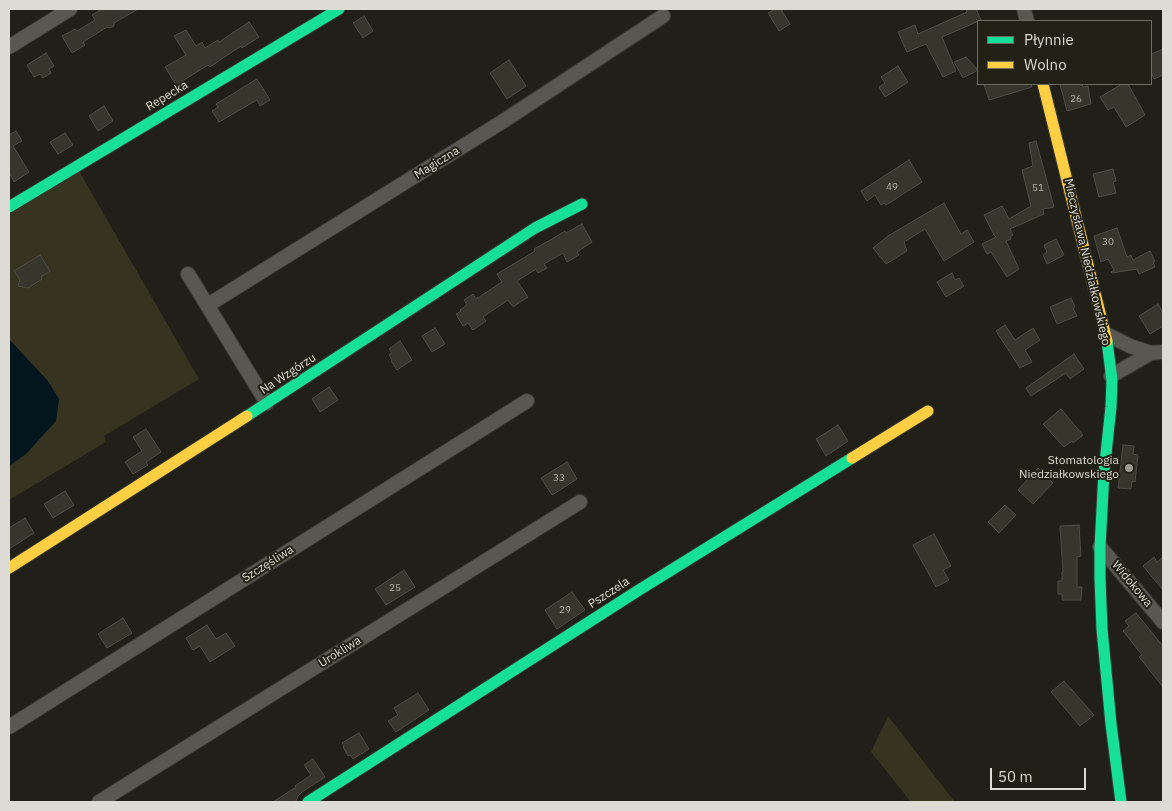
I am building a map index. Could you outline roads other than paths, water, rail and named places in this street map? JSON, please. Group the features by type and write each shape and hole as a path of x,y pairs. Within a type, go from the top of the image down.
{"street":[{"path":"9,47 70,9"},
{"name":"Repecka","path":"9,207 339,9"},
{"name":"Magiczna","path":"208,305 505,120 663,16"},
{"name":"Mieczysława Niedziałkowskiego","path":"1043,85 1106,334 1111,376 1111,407 1104,472 1100,547 1102,629 1121,802"},
{"name":"Na Wzgórzu","path":"9,568 535,228 582,204"},
{"path":"188,274 267,403"},
{"path":"1106,334 1130,346 1157,352"},
{"path":"1111,376 1157,352"},
{"name":"Szczęśliwa","path":"9,728 527,401"},
{"name":"Pszczela","path":"308,802 639,590 928,411"},
{"name":"Urokliwa","path":"99,802 580,502"},
{"name":"Widokowa","path":"1100,547 1163,622"}],"water":[{"path":"9,339 47,380 59,399 56,421 26,454 9,466"}],"place":[{"name":"Stomatologia Niedziałkowskiego","path":"1129,468"}]}
